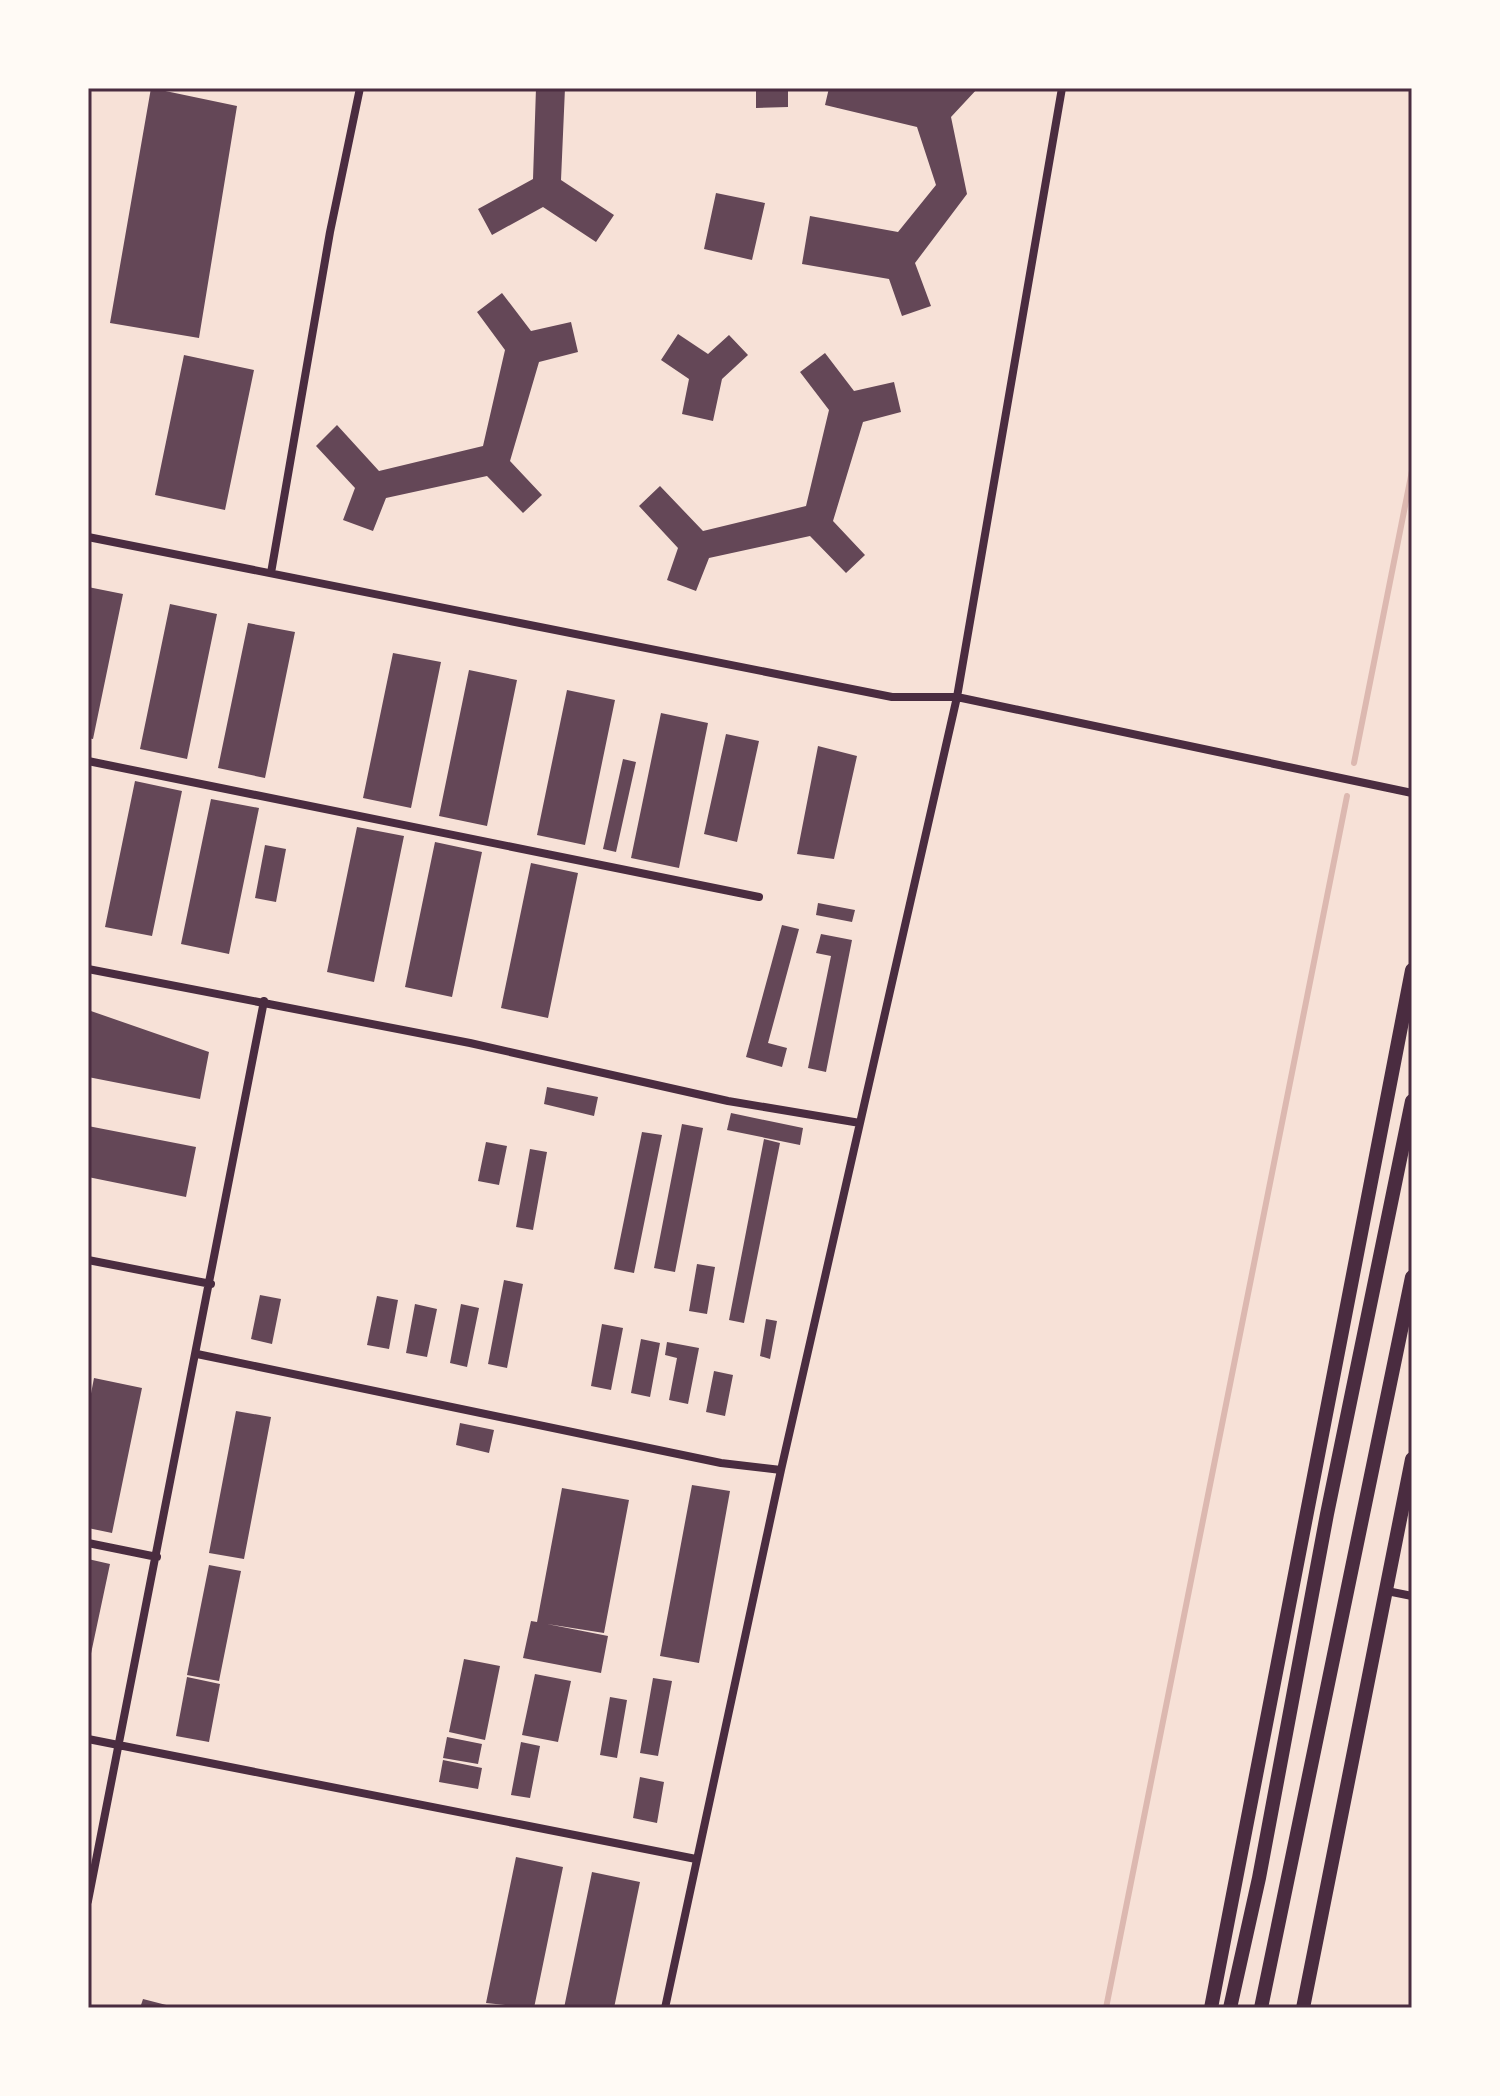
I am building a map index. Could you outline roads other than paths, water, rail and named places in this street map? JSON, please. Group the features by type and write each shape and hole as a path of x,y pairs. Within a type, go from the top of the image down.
{"main road":[{"path":"1211,2008 1412,970"},
{"path":"1230,2008 1259,1878 1327,1514 1412,1101"},
{"path":"1261,2008 1412,1277"},
{"path":"1303,2008 1412,1459"}],"street":[{"path":"271,573 330,232 360,88"},
{"path":"665,2008 781,1470 957,697 1062,88"},
{"path":"88,537 892,697 957,697 1412,793"},
{"path":"88,761 759,897"},
{"path":"88,969 264,1001 728,1101 860,1123"},
{"path":"88,1901 264,1001"},
{"path":"88,1260 211,1284"},
{"path":"197,1354 721,1463 781,1470"},
{"path":"88,1543 157,1557"},
{"path":"1387,1591 1412,1596"},
{"path":"88,1739 696,1859"}],"waterway":[{"path":"1354,763 1412,471"},
{"path":"1106,2008 1347,796"}]}
